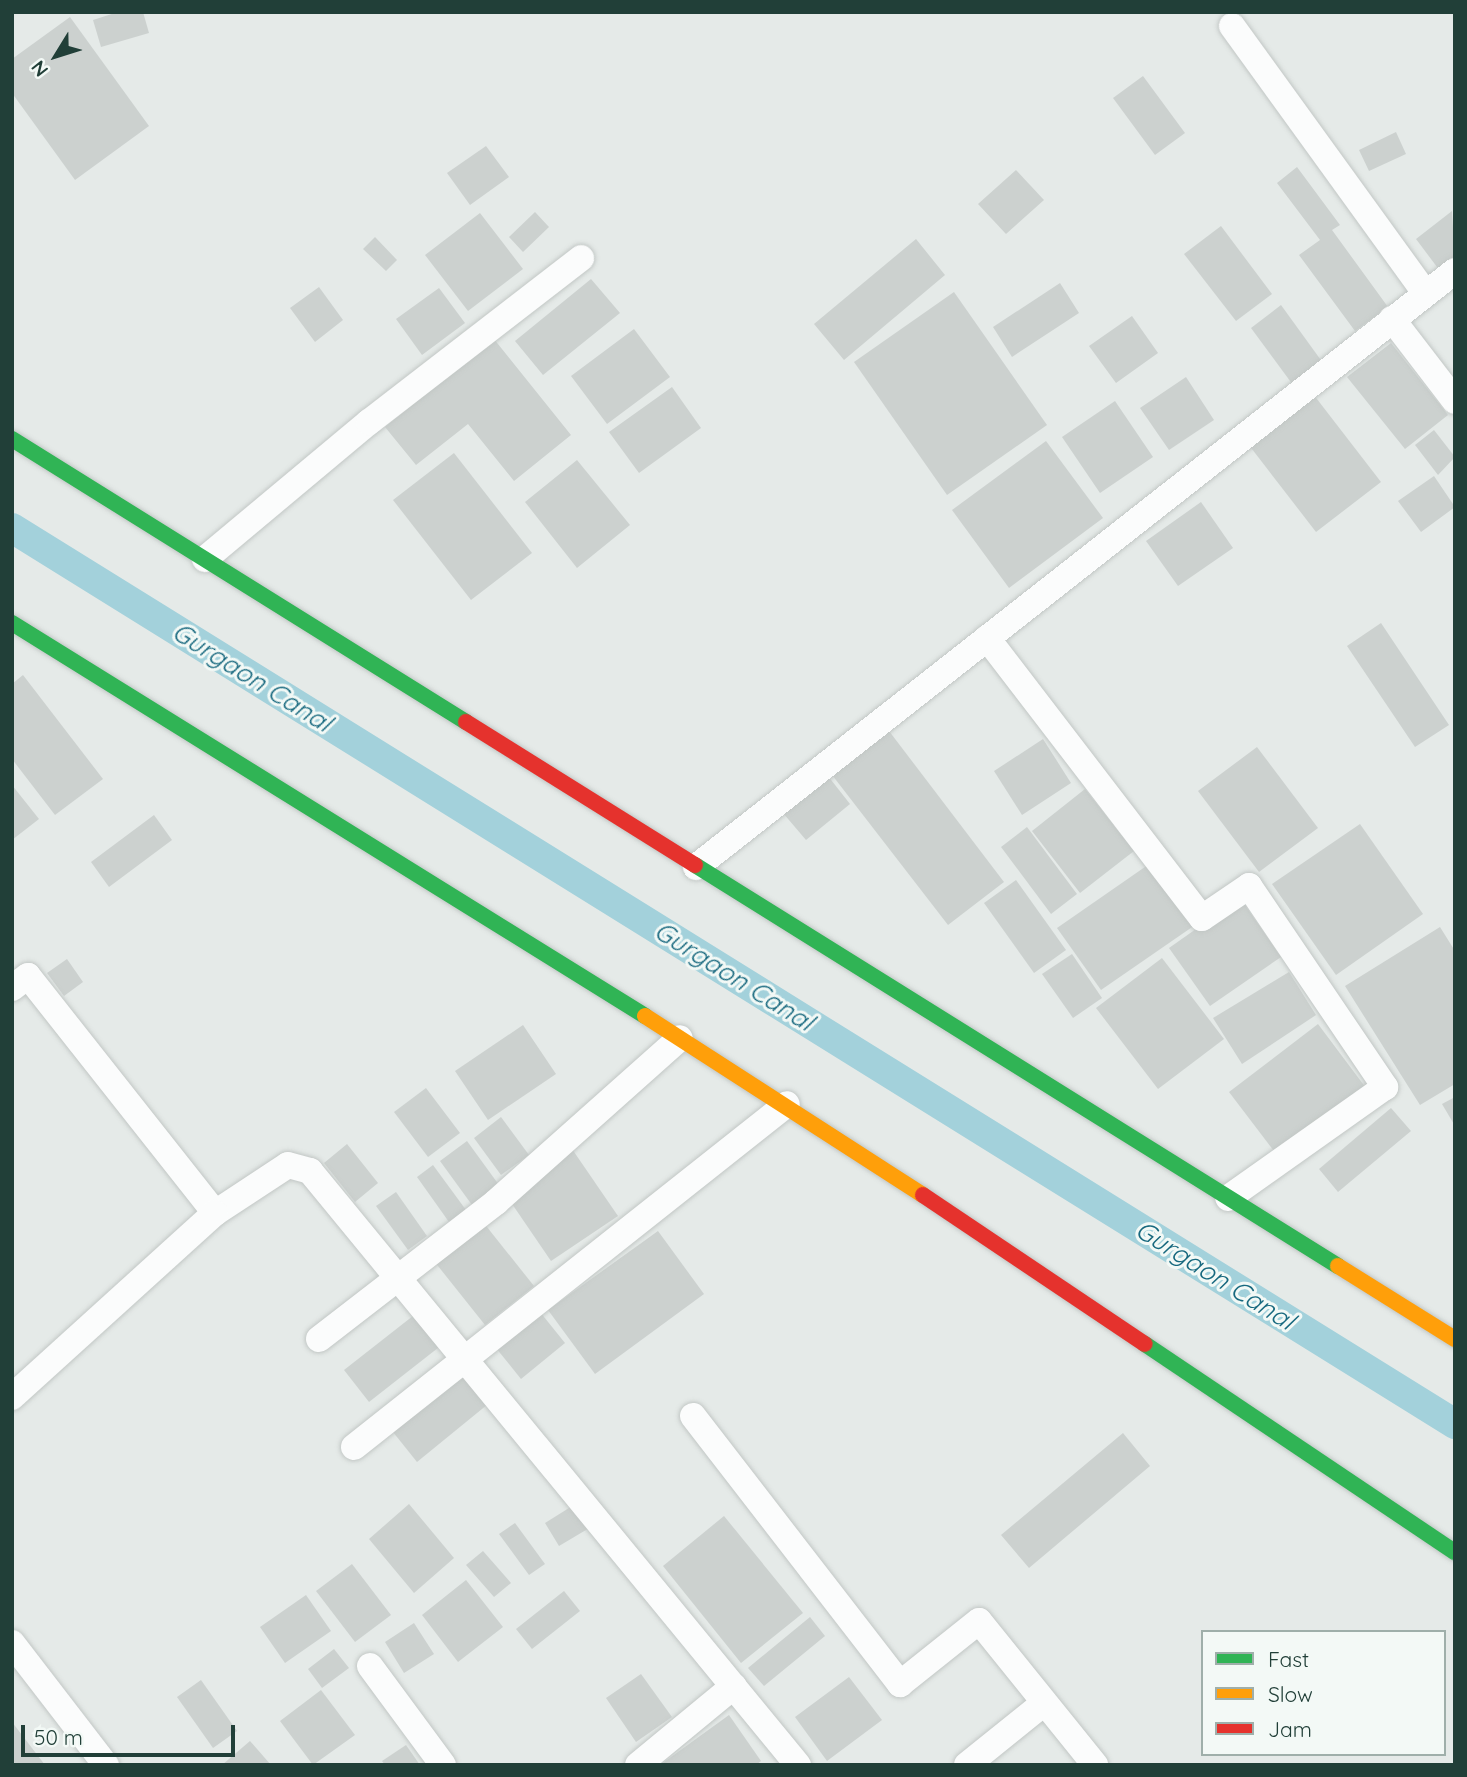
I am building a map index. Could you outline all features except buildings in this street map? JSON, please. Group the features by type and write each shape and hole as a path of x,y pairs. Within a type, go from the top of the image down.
{"street":[{"path":"1232,26 1425,293"},
{"path":"205,559 369,422 581,258"},
{"path":"696,867 1455,271"},
{"path":"1392,319 1455,401"},
{"path":"12,439 1455,1339"},
{"path":"12,623 787,1104 1455,1552"},
{"path":"987,638 1202,918 1249,886 1385,1087 1228,1198"},
{"path":"12,988 28,976 215,1213"},
{"path":"319,1339 496,1202 680,1038"},
{"path":"354,1447 787,1104"},
{"path":"12,1397 215,1213 288,1165 310,1171 400,1277 463,1359 798,1765"},
{"path":"693,1416 900,1684 979,1621 1095,1765"},
{"path":"12,1643 106,1765"},
{"path":"370,1666 443,1765"},
{"path":"638,1765 734,1686"},
{"path":"967,1765 1045,1703"}],"waterway":[{"name":"Gurgaon Canal","path":"12,528 1455,1424"}],"traffic: fast":[{"path":"12,439 466,722"},
{"path":"12,623 645,1016"},
{"path":"695,865 1338,1266"},
{"path":"1145,1344 1455,1552"}],"traffic: slow":[{"path":"645,1016 923,1195"},
{"path":"1338,1266 1455,1339"}],"traffic: jam":[{"path":"466,722 695,865"},
{"path":"923,1195 1145,1344"}]}
